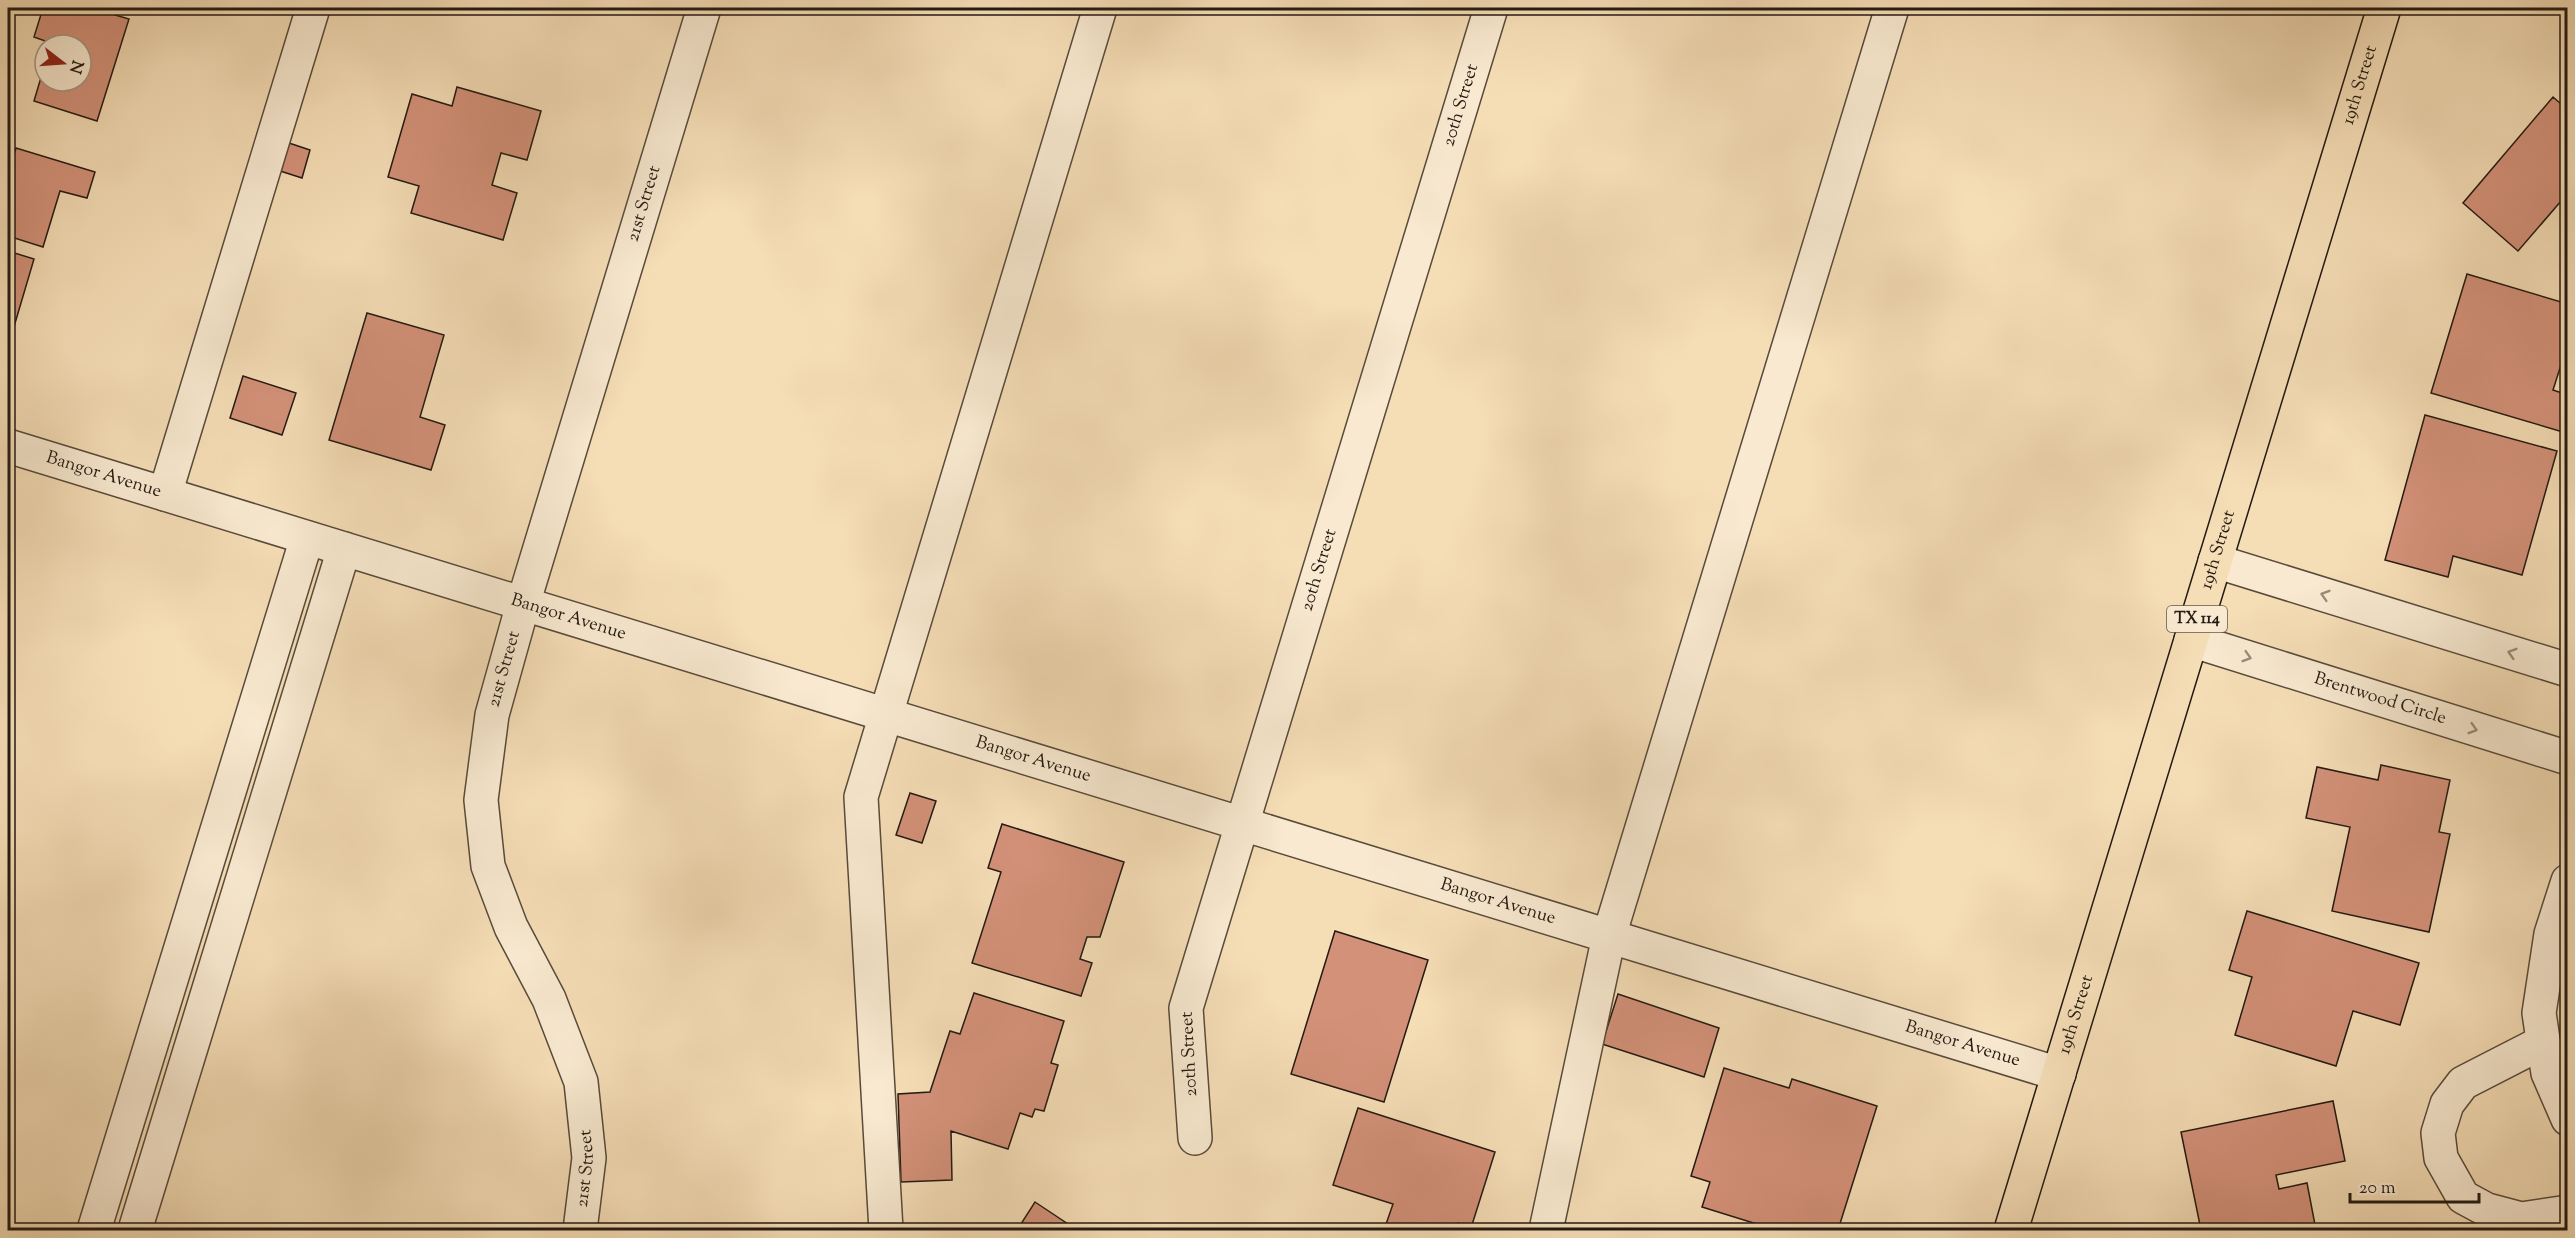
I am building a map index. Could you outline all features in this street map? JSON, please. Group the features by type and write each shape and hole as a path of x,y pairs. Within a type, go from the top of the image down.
{"main road":[{"name":"19th Street","path":"2011,1230 2384,8"}],"street":[{"path":"165,494 313,8"},
{"name":"21st Street","path":"579,1230 589,1158 582,1082 549,999 511,927 488,866 481,800 492,715 523,604 704,8"},
{"path":"886,1230 861,797 1100,8"},
{"name":"20th Street","path":"1195,1138 1186,1008 1491,8"},
{"path":"1546,1230 1609,936 1892,8"},
{"name":"Bangor Avenue","path":"8,446 2059,1074"},
{"path":"94,1230 307,538"},
{"path":"135,1230 344,549"},
{"path":"2215,561 2568,670"},
{"name":"Brentwood Circle","path":"2191,640 2568,758"},
{"path":"2568,881 2551,934 2539,1013 2548,1073 2568,1119"},
{"path":"2543,1042 2463,1083 2448,1104 2438,1133 2441,1158 2463,1197 2479,1206 2521,1219 2568,1212"}],"building":[{"path":"43,8 91,8 129,19 97,121 34,101 36,93 93,93 93,33 35,33"},
{"path":"457,87 541,111 527,160 501,153 492,185 517,193 503,240 411,213 419,186 388,177 412,94 452,106"},
{"path":"2553,97 2568,110 2568,193 2518,251 2463,203"},
{"path":"286,142 310,150 302,178 277,170"},
{"path":"16,148 95,172 87,198 60,191 43,247 8,236 8,168 10,169"},
{"path":"8,251 34,259 8,347"},
{"path":"2467,274 2568,304 2568,343 2553,390 2568,395 2568,417 2563,432 2431,393"},
{"path":"367,313 444,335 420,417 445,425 431,470 329,440"},
{"path":"243,376 296,393 282,435 230,418"},
{"path":"2425,415 2557,451 2522,575 2453,556 2448,577 2385,560"},
{"path":"2381,765 2450,780 2439,832 2450,834 2429,932 2332,911 2350,827 2306,818 2317,767 2378,780"},
{"path":"910,793 936,801 922,843 896,835"},
{"path":"1002,824 1124,862 1100,937 1087,937 1080,959 1092,963 1081,996 972,963 1001,872 988,868"},
{"path":"2247,911 2419,963 2400,1025 2353,1011 2336,1066 2235,1035 2252,977 2229,970"},
{"path":"1335,931 1428,960 1384,1102 1291,1074"},
{"path":"974,993 1064,1021 1051,1063 1058,1065 1044,1111 1035,1109 1032,1117 1020,1113 1008,1149 951,1131 952,1180 901,1182 898,1094 930,1092 950,1031 960,1034"},
{"path":"1618,994 1719,1028 1704,1077 1602,1044"},
{"path":"1724,1068 1789,1088 1792,1079 1877,1106 1838,1230 1776,1230 1702,1207 1710,1182 1691,1176"},
{"path":"2333,1101 2345,1161 2276,1175 2279,1189 2307,1183 2316,1230 2201,1230 2181,1132"},
{"path":"1358,1108 1495,1152 1471,1228 1458,1223 1456,1230 1384,1230 1393,1204 1333,1185"},
{"path":"1035,1202 1077,1230 1017,1230"}]}
